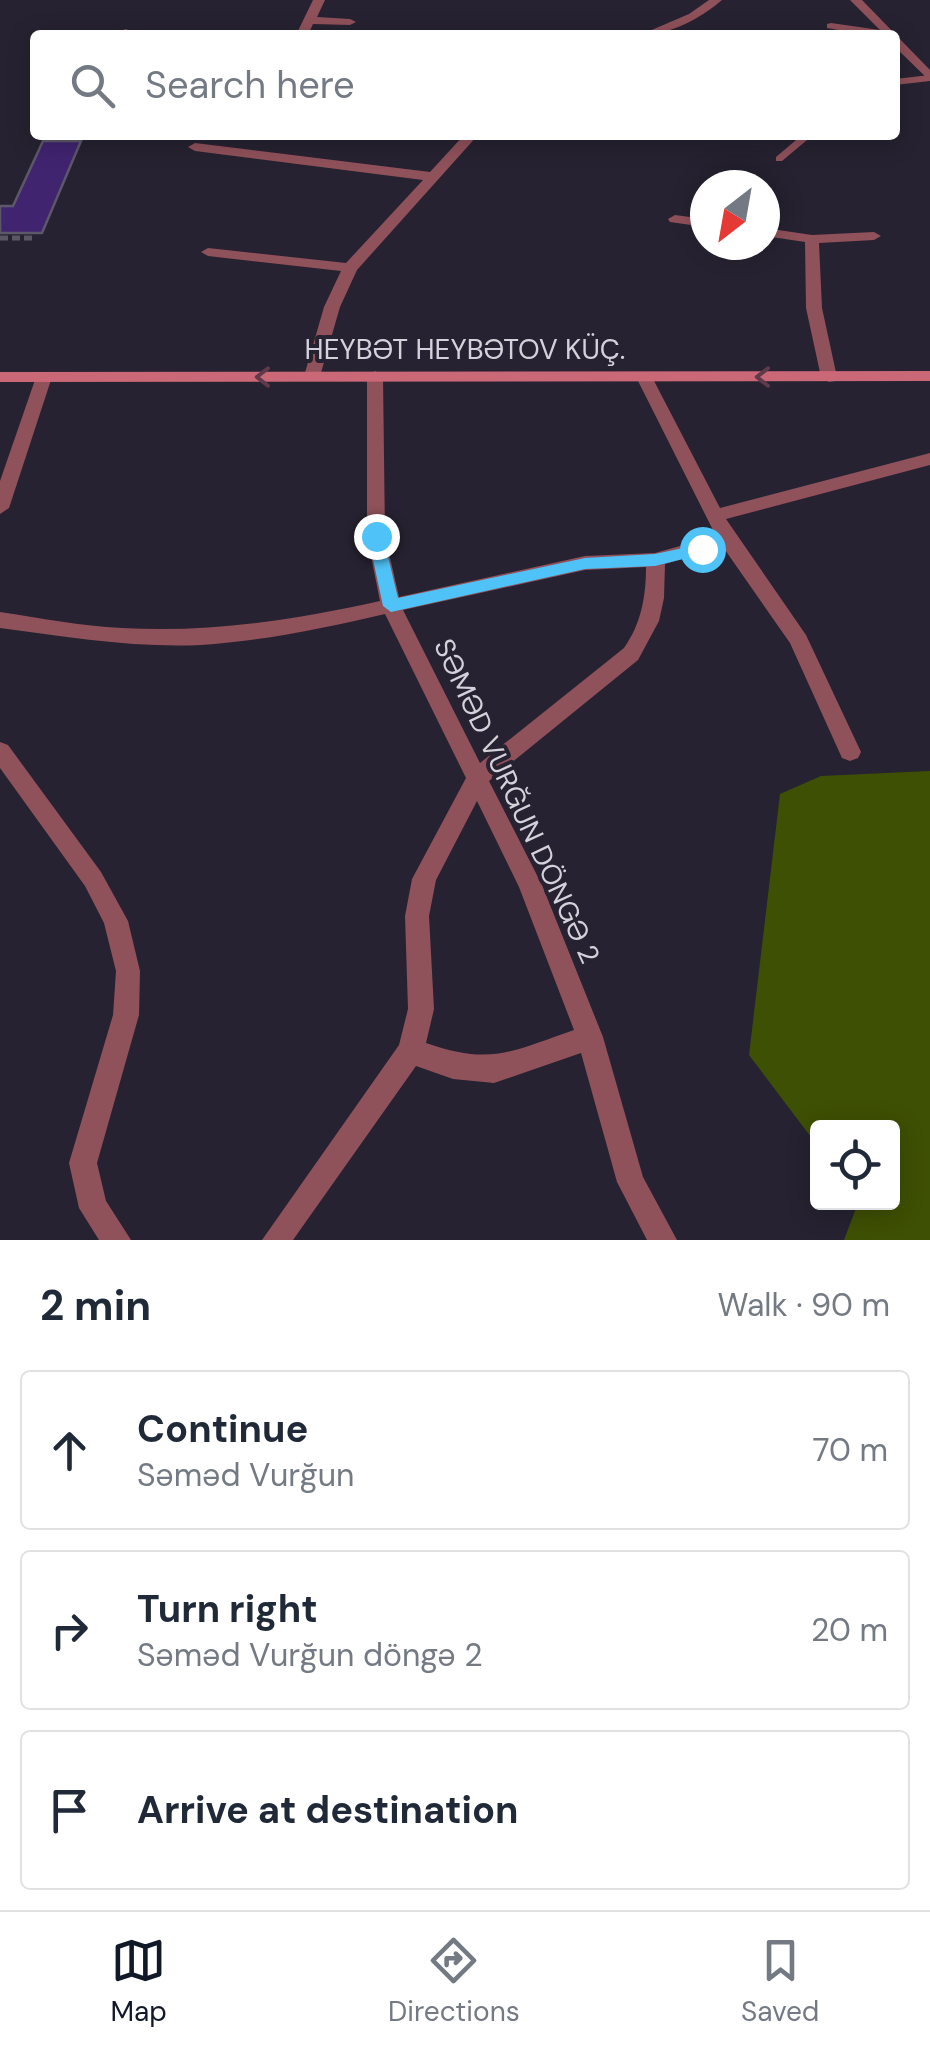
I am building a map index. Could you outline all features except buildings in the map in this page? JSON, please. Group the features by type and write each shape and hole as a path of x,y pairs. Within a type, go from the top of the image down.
{"main road":[{"name":"HEYBƏT HEYBƏTOV KÜÇ.","path":"0,377 930,376"}],"street":[{"path":"305,30 319,0"},
{"path":"659,30 694,16 716,0"},
{"path":"830,30 850,5 882,30"},
{"path":"310,20 350,22"},
{"path":"900,46 930,78"},
{"path":"312,376 332,307 350,268 467,140"},
{"path":"195,147 434,177"},
{"path":"675,219 690,222"},
{"path":"780,234 812,239 874,236"},
{"path":"812,239 814,308 829,378"},
{"path":"208,252 350,268"},
{"name":"SƏMƏD VURĞUN DÖNGƏ 2","path":"375,376 376,536 391,606 530,885 590,1036 631,1182 663,1240"},
{"path":"0,508 44,377"},
{"path":"644,377 727,540 798,640 850,752"},
{"path":"715,516 930,459"},
{"path":"0,620 120,636 200,636 294,627 585,564 655,560 727,540"},
{"path":"276,1240 411,1051 421,1009 416,916 424,879 477,778 631,654 646,635 656,583 655,560"},
{"path":"0,751 93,879 116,921 128,972 126,1015 84,1163 93,1208 117,1240"},
{"path":"411,1051 453,1066 494,1070 590,1036"}],"lane":[{"path":"900,81 930,78"},
{"path":"779,158 802,140"}],"path":[{"path":"0,238 36,238"}],"green space":[{"path":"930,771 930,1240 844,1240 855,1210 900,1210 900,1120 810,1120 810,1136 749,1055 780,794 821,776"}],"route":[{"path":"376,536 391,606 585,564 655,560 702,549"}]}
